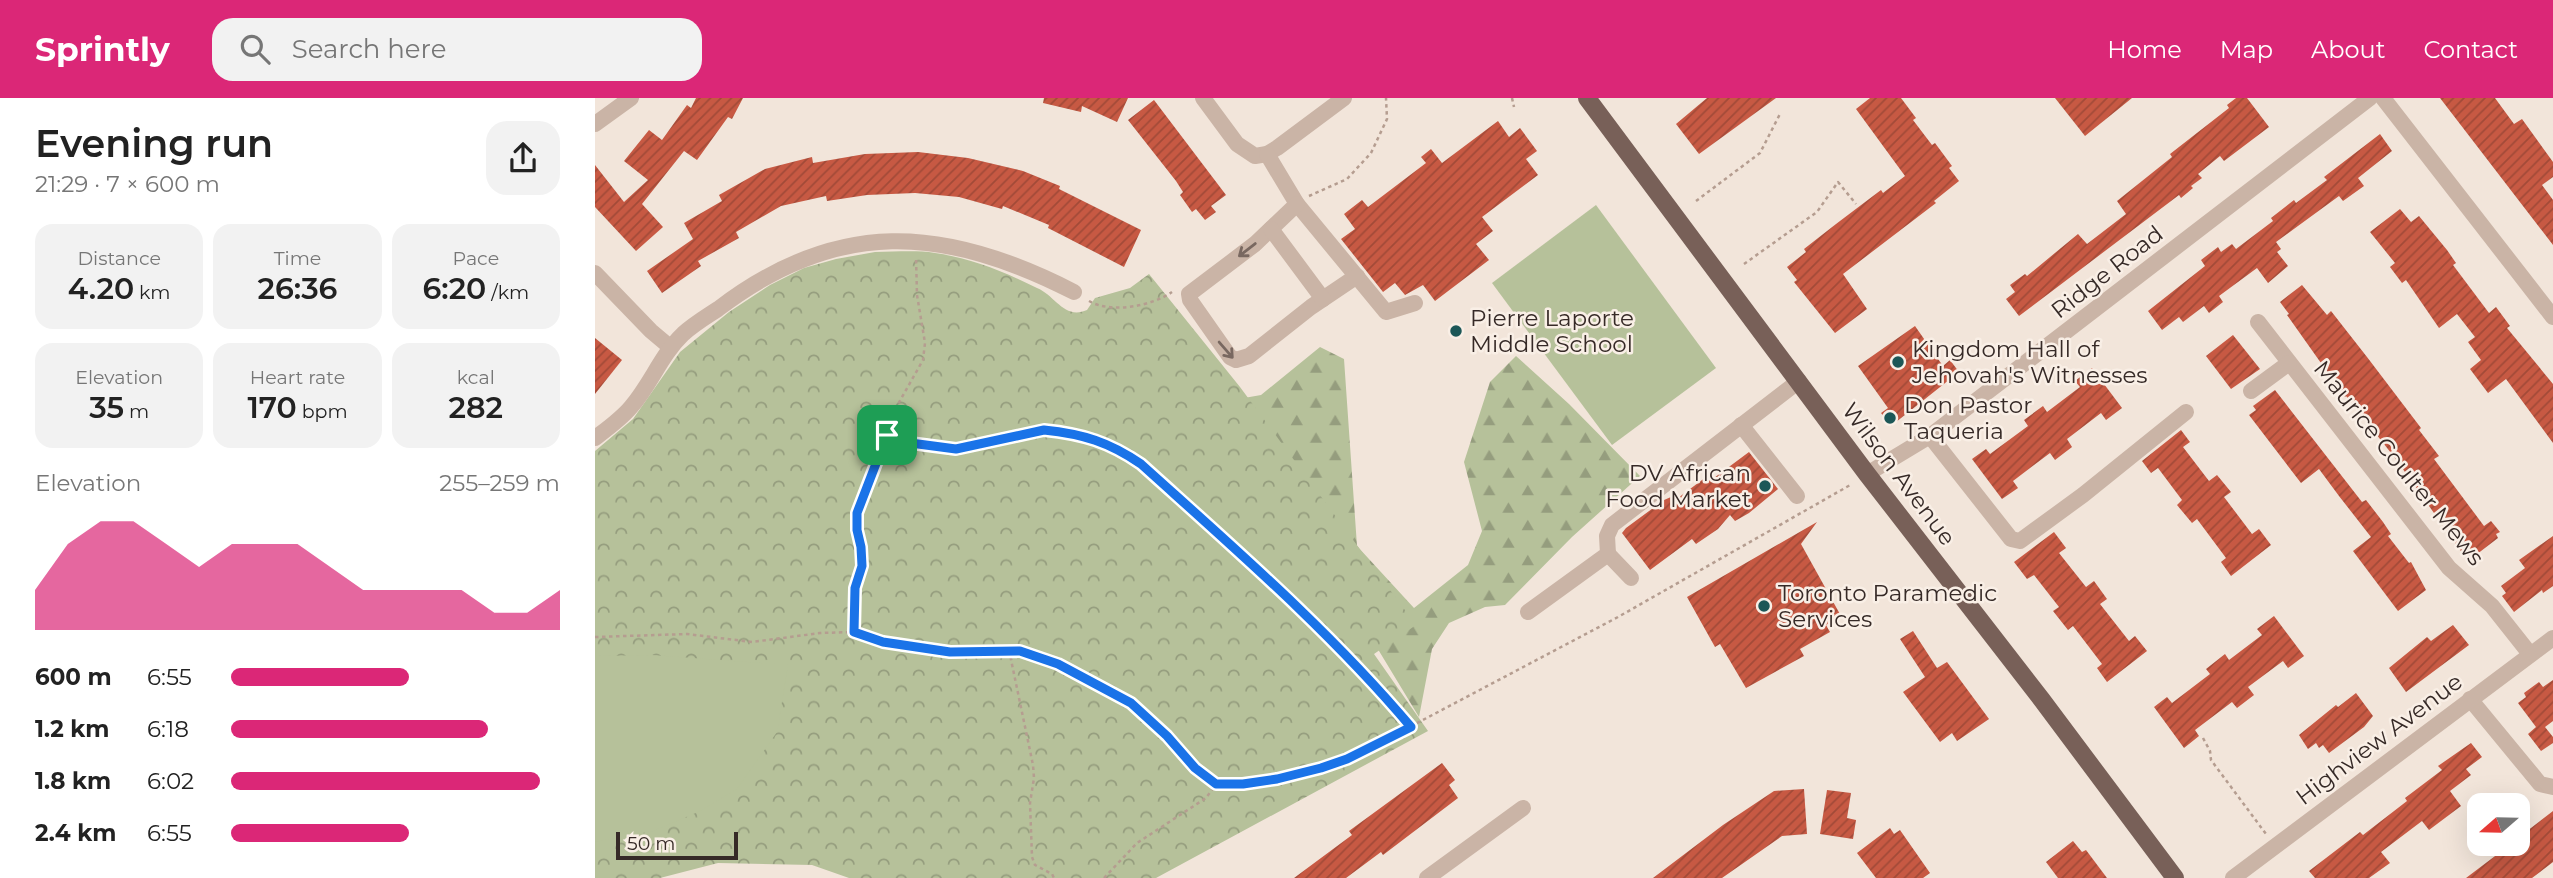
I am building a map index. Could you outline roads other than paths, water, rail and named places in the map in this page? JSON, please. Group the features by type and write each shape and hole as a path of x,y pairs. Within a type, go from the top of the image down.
{"main road":[{"name":"Wilson Avenue","path":"1587,98 1867,474 2042,700 2175,878"}],"street":[{"path":"595,124 631,98"},
{"path":"1203,98 1244,150 1255,156 1267,154 1344,98"},
{"name":"Ridge Road","path":"1867,474 1930,436 2370,98"},
{"path":"2383,98 2553,317"},
{"path":"1267,154 1386,312 1415,303"},
{"path":"1302,201 1255,244 1189,294 1190,300 1230,357 1236,360 1249,356 1357,276"},
{"path":"1271,229 1323,299"},
{"path":"595,438 631,408 670,348 685,332 732,297 776,270 810,256 857,243 915,240 951,245 996,259 1049,279 1074,292"},
{"path":"595,273 670,348"},
{"name":"Maurice Coulter Mews","path":"2258,322 2449,568 2492,606 2530,654"},
{"name":"Maurice Coulter Mews","path":"2251,391 2290,363"},
{"path":"1631,579 1608,554 1607,536 1612,525 1799,381"},
{"path":"1930,436 2011,539 2020,541 2083,495 2186,412"},
{"path":"1741,425 1797,496"},
{"path":"1528,612 1608,554"},
{"name":"Highview Avenue","path":"2233,878 2553,638"},
{"path":"2470,699 2540,784 2553,787"},
{"path":"1427,878 1523,808"}],"place":[{"name":"Pierre Laporte Middle School","path":"1456,331"},
{"name":"Kingdom Hall of Jehovah's Witnesses","path":"1898,362"},
{"name":"Don Pastor Taqueria","path":"1890,418"},
{"name":"DV African Food Market","path":"1765,486"},
{"name":"Toronto Paramedic Services","path":"1764,606"}]}
